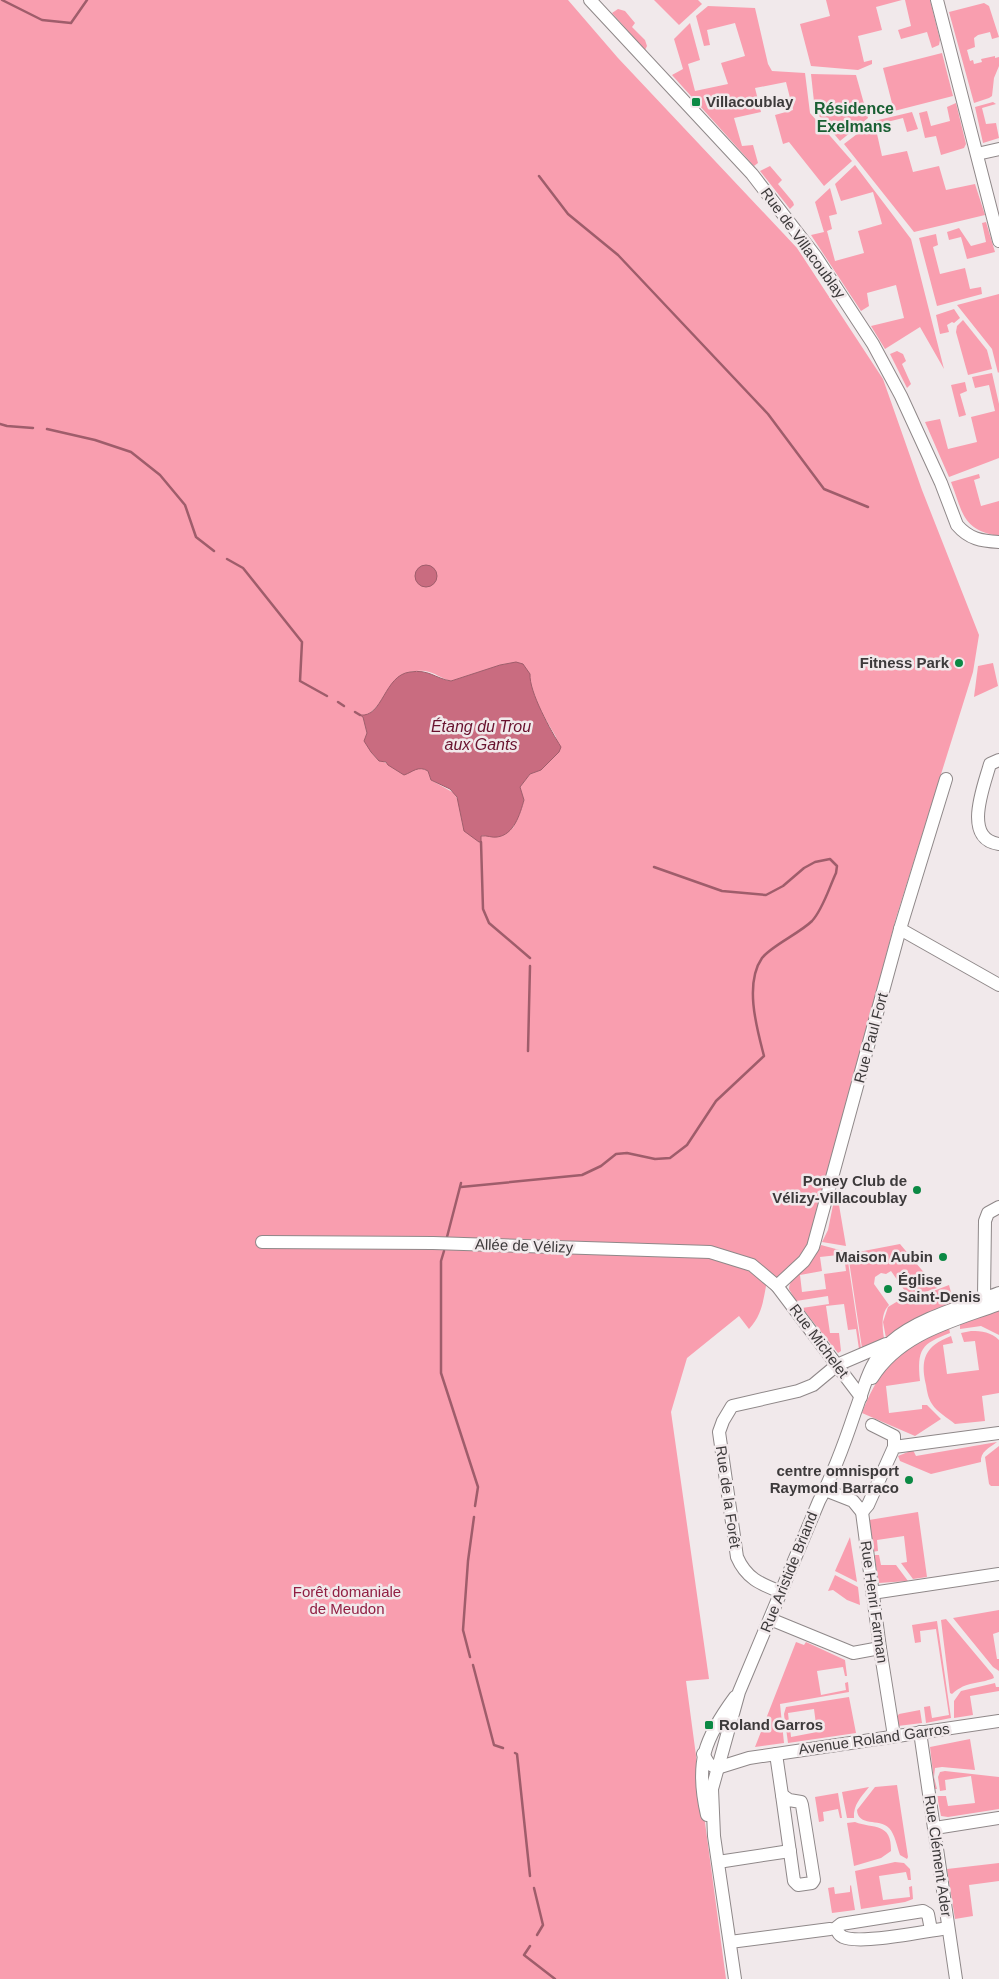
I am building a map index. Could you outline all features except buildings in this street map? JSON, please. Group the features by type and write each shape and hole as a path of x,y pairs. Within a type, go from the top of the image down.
{"street":[{"name":"Rue de Villacoublay","path":"590,0 752,174 816,257 873,344 901,396 941,483 957,525 964,534 971,538 999,542"},
{"path":"937,0 999,241"},
{"path":"977,154 999,148"},
{"path":"999,760 990,764 979,804 978,822 979,830 985,838 993,844 999,844"},
{"name":"Rue Paul Fort","path":"777,1286 804,1261 813,1247 900,929 946,779"},
{"path":"900,929 999,984"},
{"path":"990,1304 984,1221 994,1210"},
{"name":"Allée de Vélizy","path":"262,1242 433,1243 710,1252 752,1265 777,1286"},
{"name":"Rue Michelet","path":"777,1286 861,1397"},
{"name":"Rue Aristide Briand","path":"714,1836 712,1793 717,1768 739,1692 825,1490 861,1397 874,1374 887,1359 904,1345 920,1334 990,1304 999,1293"},
{"name":"Rue Aristide Briand","path":"861,1397 863,1385 872,1364 880,1352 892,1341 915,1327 990,1304"},
{"name":"Rue de la Forêt","path":"781,1592 750,1577 743,1570 737,1557 719,1432 732,1406 798,1391 813,1385 837,1365 892,1341"},
{"path":"825,1490 853,1501 862,1512 868,1505 894,1447 894,1436 872,1425"},
{"path":"894,1447 999,1433"},
{"name":"Rue Henri Farman","path":"862,1512 872,1593 894,1736"},
{"path":"872,1593 999,1574"},
{"path":"770,1619 857,1653 880,1648"},
{"name":"Rue Aristide Briand","path":"704,1750 739,1692"},
{"name":"Avenue Roland Garros","path":"717,1768 749,1758 999,1721"},
{"name":"Rue Clément Ader","path":"920,1732 956,1979"},
{"path":"704,1750 726,1740 749,1758"},
{"path":"704,1750 709,1764 717,1768"},
{"path":"704,1750 702,1792 714,1836 735,1979"},
{"path":"776,1754 794,1881 798,1885 812,1883 814,1880 801,1802 789,1800 782,1795"},
{"path":"935,1828 999,1818"},
{"path":"718,1862 790,1851"},
{"path":"930,1930 928,1914 923,1911 841,1924 836,1928 843,1937 869,1940 948,1928"},
{"path":"730,1942 830,1928"}],"green space":[{"name":"Forêt domaniale de Meudon","path":"0,0 568,0 618,58 797,248 883,379 922,490 979,635 973,672 896,918 810,1239 792,1266 774,1282 766,1286 759,1314 749,1329 739,1316 687,1358 671,1412 709,1679 686,1681 726,1979 0,1979","holes":["511,663 529,680 535,701 556,737 559,752 541,770 530,774 520,787 524,800 513,828 481,836 481,841 463,826 459,802 454,793 431,780 428,771 417,769 407,774 379,761 365,741 367,733 363,717 372,711 395,681 402,675 412,671 425,671 451,681"]},
{"path":"654,0 698,0 702,4 679,25"},
{"path":"826,0 902,0 876,7 882,30 858,36 864,62 872,60 872,64 858,70 811,66 800,24 830,16"},
{"path":"905,0 930,0 940,40 939,45 932,48 927,32 901,39 898,30 911,26"},
{"path":"984,3 989,6 999,37 992,39 990,32 978,35 974,38 975,47 967,50 970,61 973,60 974,64 982,62 981,59 995,56 995,58 999,57 999,66 994,78 992,96 974,103 949,12"},
{"path":"708,6 755,8 768,64 772,71 805,73 810,113 852,161 824,186 789,142 783,144 775,115 793,110 786,82 755,88 761,112 734,118 742,146 753,145 758,163 754,166 672,75 683,69 674,39 690,23 700,60 688,64 695,91 728,84 721,63 745,56 735,23 707,30 710,45 704,46 696,16"},
{"path":"618,9 625,11 635,23 632,27 645,40 647,46 645,50 612,13"},
{"path":"942,53 953,96 894,111 883,68"},
{"path":"811,74 856,75 868,118 840,141 815,111"},
{"path":"993,102 996,104 982,108 986,124 996,123 999,138 983,143 975,107"},
{"path":"956,103 966,144 964,148 941,155 936,136 925,138 919,113 927,111 931,126 950,121 947,107"},
{"path":"912,112 918,129 907,132 903,118 875,125 882,156 907,151 913,172 939,166 946,190 975,184 985,215 914,232 844,144 874,121"},
{"path":"855,165 911,239 944,369 920,327 885,349 871,326 904,318 896,285 867,293 869,306 861,311 811,235 824,232 815,202 830,188 837,214 829,216 832,229 827,231 835,261 864,253 858,231 882,224 873,192 841,201 835,184"},
{"path":"770,166 782,180 778,184 793,202 794,205 790,209 760,171"},
{"path":"986,222 995,252 967,259 961,237 949,240 947,232 959,228 971,246 986,242 982,223"},
{"path":"936,234 938,245 933,247 940,274 965,268 970,289 981,287 982,294 937,306 919,238"},
{"path":"999,294 998,373 992,349 957,305"},
{"path":"954,309 960,318 954,323 952,322 947,325 949,332 940,334 936,315"},
{"path":"963,320 987,350 992,369 968,375 956,332 957,326"},
{"path":"897,351 903,354 906,361 902,364 911,384 907,388 890,354"},
{"path":"992,373 999,404 999,458 949,477 925,422 940,419 948,449 977,442 971,417 995,411 989,385 975,388 972,377"},
{"path":"965,382 967,391 960,394 966,415 959,417 951,385"},
{"path":"979,474 980,478 974,480 981,506 999,501 999,536 987,533 971,524 962,511 951,482"},
{"path":"993,663 998,686 974,697 978,666"},
{"path":"833,1205 839,1205 846,1246 822,1242 828,1230"},
{"path":"900,1244 937,1288 922,1293 907,1294 891,1271 886,1274 881,1273 875,1277 874,1284 889,1305 883,1316 884,1338 862,1348 848,1254"},
{"path":"821,1245 847,1252 847,1254 820,1257 822,1271 800,1275 802,1292 826,1289 824,1274 846,1271 844,1255 847,1255 861,1348 859,1349 856,1329 848,1330 844,1304 826,1306 830,1333 839,1333 841,1351 838,1353 802,1308 829,1304 828,1296 796,1301 789,1289 793,1278 818,1251"},
{"path":"949,1285 955,1307 886,1338 883,1322 888,1307 908,1295 923,1295"},
{"path":"999,1310 999,1335 981,1326 960,1329 960,1325 963,1323"},
{"path":"949,1328 950,1333 933,1341 923,1349 919,1362 920,1381 886,1386 889,1413 922,1409 922,1405 927,1405 941,1419 915,1436 862,1413 877,1381 895,1360 905,1351"},
{"path":"971,1331 986,1332 999,1340 999,1393 982,1396 985,1421 955,1424 937,1410 931,1402 924,1376 924,1361 926,1354 935,1344 951,1336 953,1343 943,1345 947,1374 979,1370 975,1341 964,1342 961,1333"},
{"path":"997,1442 982,1455 981,1462 931,1474 900,1461 898,1456 913,1450 916,1456"},
{"path":"999,1446 999,1486 991,1486 989,1484 985,1457"},
{"path":"918,1512 927,1577 913,1579 901,1563 907,1562 904,1536 877,1540 878,1551 872,1552 869,1520"},
{"path":"850,1537 857,1582 835,1571"},
{"path":"874,1555 879,1555 881,1565 896,1565 908,1581 879,1583"},
{"path":"835,1575 858,1587 860,1605 847,1600 833,1590 828,1591"},
{"path":"999,1610 999,1632 993,1634 997,1659 999,1659 999,1671 993,1667 953,1618"},
{"path":"946,1619 994,1678 968,1685 952,1694 950,1693 941,1620"},
{"path":"937,1621 951,1718 926,1723 924,1707 930,1706 932,1718 949,1715 936,1629 920,1631 921,1642 915,1643 912,1625"},
{"path":"796,1642 804,1645 806,1642 845,1660 847,1676 845,1676 843,1667 817,1671 821,1695 846,1690 845,1683 848,1682 849,1692 780,1704 784,1743 755,1747"},
{"path":"995,1683 996,1687 999,1687 999,1691 970,1696 973,1715 954,1718 954,1701 961,1691"},
{"path":"849,1697 856,1733 788,1743 786,1728 790,1728 791,1737 817,1732 814,1709 788,1713 789,1722 785,1723 784,1714 786,1707"},
{"path":"920,1710 922,1723 898,1726 897,1717 899,1714"},
{"path":"970,1739 975,1770 935,1768 934,1777 937,1789 935,1789 930,1747"},
{"path":"940,1772 999,1777 999,1809 948,1817 941,1816 937,1796 946,1796 948,1806 975,1803 971,1776 945,1780 946,1790 940,1791 938,1777"},
{"path":"897,1785 907,1859 900,1855 889,1828 880,1823 861,1819 857,1810 875,1787"},
{"path":"869,1787 856,1805 854,1818 847,1818 842,1792"},
{"path":"838,1793 842,1818 840,1818 838,1809 823,1812 824,1821 819,1822 815,1797"},
{"path":"855,1822 885,1831 888,1835 891,1851 881,1858 854,1866 847,1823"},
{"path":"895,1862 904,1863 910,1869 911,1880 908,1880 906,1872 879,1876 883,1900 910,1897 909,1887 912,1886 913,1899 861,1909 855,1871"},
{"path":"999,1863 999,1881 969,1885 973,1916 955,1919 947,1869"},
{"path":"851,1885 855,1910 832,1913 828,1888 834,1887 835,1894 850,1892"}],"water":[{"path":"426,565 434,568 437,576 434,584 426,587 418,584 415,576 418,568"},
{"name":"Étang du Trou aux Gants","path":"516,662 523,664 530,674 537,701 561,747 559,752 541,770 530,774 520,787 524,800 512,828 497,837 481,836 481,842 479,842 464,831 457,797 450,789 431,780 428,771 418,769 404,775 386,762 379,761 364,741 367,733 363,717 360,715 368,714 374,710 394,680 401,675 417,671 451,681 500,665"}],"waterway":[{"path":"2,0 42,20 71,23 87,0"},
{"path":"539,176 568,214 618,255 768,414 824,489 868,507"},
{"path":"0,424 33,428"},
{"path":"47,429 95,440 131,452 160,475 185,505 196,537 214,551"},
{"path":"227,559 243,568 302,642 300,681 327,696"},
{"path":"338,702 344,706"},
{"path":"355,712 360,715"},
{"path":"481,842 483,909 489,923 530,958"},
{"path":"461,1187 582,1175 601,1166 616,1154 627,1153 655,1159 670,1158 687,1145 716,1101 764,1056 754,1007 754,980 757,969 766,953 807,926 816,916 826,898 837,866 830,859 815,862 804,868 783,886 766,895 722,891 654,867"},
{"path":"528,1051 530,966"},
{"path":"447,1237 461,1183"},
{"path":"444,1251 441,1261 441,1373 478,1487 475,1506"},
{"path":"470,1657 463,1630 468,1561 474,1517"},
{"path":"473,1665 494,1745 503,1748"},
{"path":"515,1753 517,1754 530,1876"},
{"path":"534,1888 543,1925 537,1935"},
{"path":"530,1946 524,1955 555,1979"}],"place":[{"name":"Villacoublay","path":"696,102"},
{"name":"Fitness Park","path":"959,663"},
{"name":"Poney Club de Vélizy-Villacoublay","path":"917,1190"},
{"name":"Maison Aubin","path":"943,1257"},
{"name":"Église Saint-Denis","path":"888,1289"},
{"name":"centre omnisport Raymond Barraco","path":"909,1480"},
{"name":"Roland Garros","path":"709,1725"}],"district":[{"name":"Résidence Exelmans","path":"854,117"}]}
